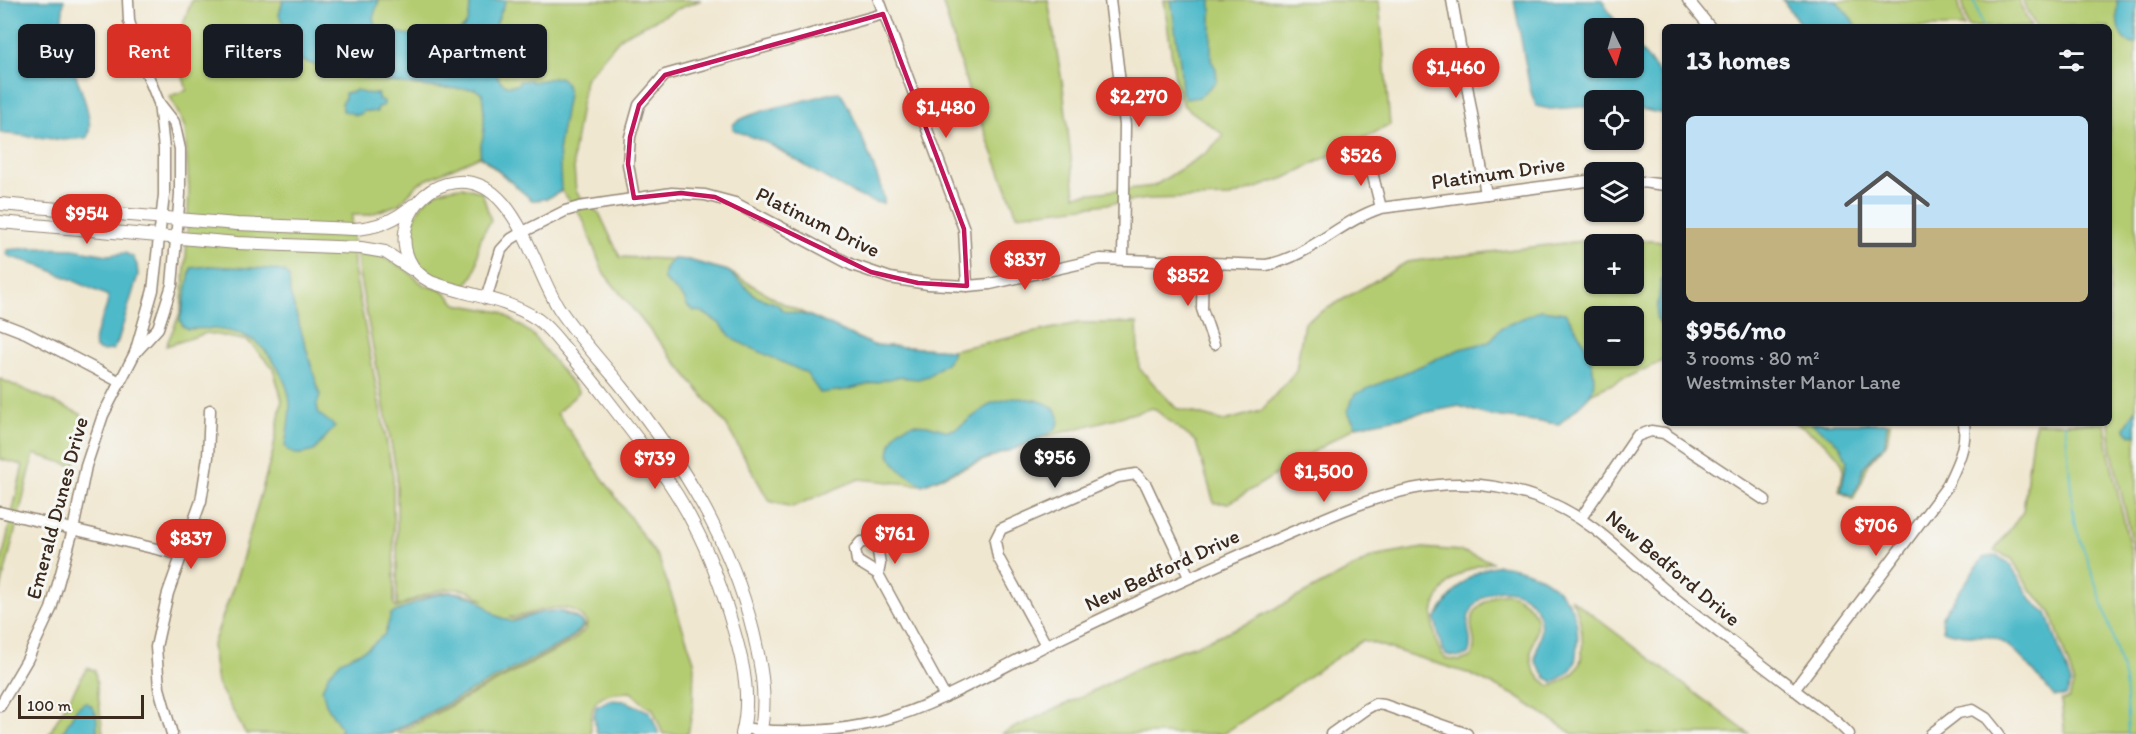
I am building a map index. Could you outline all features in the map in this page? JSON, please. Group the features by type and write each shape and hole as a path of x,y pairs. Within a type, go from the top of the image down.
{"street":[{"name":"Emerald Dunes Drive","path":"0,705 27,660 51,609 73,530 86,466 100,421 135,353 151,297 162,219 164,149 159,103 138,51 129,21 128,0"},
{"path":"879,0 964,229 967,286"},
{"path":"1110,0 1125,125 1123,259"},
{"path":"1452,0 1486,194"},
{"path":"1688,0 1708,24"},
{"path":"634,198 628,164 630,137 639,105 665,75 883,14"},
{"name":"Emerald Dunes Drive","path":"135,353 158,328 169,301 172,285 180,149 174,122 159,103"},
{"path":"1369,160 1381,208"},
{"name":"Platinum Drive","path":"486,299 501,250 511,239 572,209 634,198 681,193 715,197 745,208 835,257 871,272 918,283 967,286 1007,281 1094,260 1123,259 1260,266 1277,263 1295,255 1358,217 1381,208 1584,181"},
{"path":"0,204 257,226 362,228 396,218 430,190 442,185 456,182 477,184 492,191 502,200 521,233 555,303 674,455 699,496 724,547 747,606 759,658 764,695 760,732"},
{"path":"1644,182 1662,185"},
{"path":"418,200 408,221 404,239 409,261 419,275"},
{"path":"105,232 106,213"},
{"path":"0,222 252,244 367,248 392,255 419,275 436,284 519,309 545,325 594,382 656,464 694,523 712,562 729,610 743,661 746,693 743,731"},
{"path":"1203,263 1202,309 1214,344"},
{"path":"151,297 169,301"},
{"path":"0,323 27,333 120,382"},
{"path":"594,382 608,370"},
{"path":"172,734 159,688 156,648 168,594 194,527 204,487 210,410"},
{"path":"1794,690 1946,488 1959,463 1965,434 1964,426"},
{"path":"1581,518 1637,436 1651,431 1664,433 1765,500"},
{"path":"1047,645 998,557 995,541 1001,529 1118,477 1136,474 1146,484 1189,577"},
{"name":"New Bedford Drive","path":"743,731 841,729 878,722 945,697 1189,577 1359,503 1410,488 1448,483 1498,487 1538,498 1581,518 1620,548 1661,588 1849,734"},
{"path":"0,512 182,555"},
{"path":"878,574 945,697"},
{"path":"1331,734 1375,704 1384,705 1441,729 1467,734"},
{"path":"1931,734 1958,713 1972,710 1986,718 1999,734"}],"highlighted area":[{"path":"883,14 964,229 967,286 918,283 871,272 715,197 681,193 634,198 628,164 630,137 639,105 665,75"}],"green space":[{"path":"192,0 701,0 622,36 585,79 573,156 576,192 600,215 620,257 688,260 728,271 784,304 873,345 952,350 1078,323 1137,323 1139,368 1176,408 1224,421 1261,411 1296,371 1304,322 1407,262 1584,241 1584,294 1644,294 1644,241 1662,242 1662,361 1592,393 1559,424 1487,415 1459,406 1356,426 1229,503 1214,503 1196,442 1153,408 1037,439 922,485 859,479 792,507 769,501 725,423 603,272 583,219 562,191 546,199 532,200 480,156 419,183 399,204 369,215 352,215 354,269 393,476 394,604 396,608 430,595 449,592 471,595 484,600 474,593 452,589 430,593 397,607 397,475 358,268 357,252 381,256 404,268 424,285 444,291 456,304 501,312 532,334 579,392 557,413 659,559 694,661 693,706 688,734 663,734 653,709 631,692 610,694 598,700 592,713 591,734 397,734 570,643 586,629 587,623 579,614 570,610 550,608 510,617 513,619 552,611 561,612 570,614 586,626 568,642 391,734 246,734 217,683 212,647 240,567 273,451 282,400 273,368 248,341 207,333 166,346 181,311 189,190 185,128 170,96 187,90 183,78 191,78 191,24 183,24"},
{"path":"942,0 1048,0 1063,87 1075,195 1154,186 1206,153 1224,135 1184,106 1176,86 1164,0 1379,1 1390,125 1285,178 1230,197 1148,199 1017,215 968,89"},
{"path":"1783,0 1958,0 1963,24 1800,24"},
{"path":"1962,0 2018,0 2030,24 1967,24"},
{"path":"2022,0 2136,0 2136,558 2111,448 2109,426 2112,426 2112,24 2034,24"},
{"path":"462,187 482,192 491,221 481,238 473,276 462,287 420,269 412,256 410,237 419,209 431,196 450,188"},
{"path":"0,379 81,414 83,431 74,466 34,454 0,592 0,568 23,465 0,459"},
{"path":"1800,426 1890,426 1887,443 1868,464 1853,499 1839,491 1843,467 1841,461 1830,448"},
{"path":"2035,426 2105,426 2108,449 2136,575 2136,734 2065,734 2061,700 2069,699 2074,682 2051,612 2030,589 2012,559 1994,551 2023,512"},
{"path":"1423,548 1461,551 1493,562 1467,570 1446,586 1439,596 1434,608 1433,621 1438,645 1446,659 1460,661 1471,657 1474,645 1471,626 1474,613 1492,597 1509,594 1529,606 1535,615 1537,623 1532,647 1532,665 1545,682 1550,686 1556,685 1577,669 1582,653 1582,633 1578,613 1570,598 1749,734 1573,734 1514,695 1467,673 1363,640 1223,734 1001,734 1158,658 1199,644 1248,623 1373,557"},
{"path":"87,668 95,670 103,734 49,734"}],"water":[{"path":"0,0 64,0 62,24 18,24 18,78 77,78 89,118 86,138 63,140 0,133"},
{"path":"283,0 379,0 373,18 375,24 315,24 315,64 303,61 303,24 284,24 279,15"},
{"path":"470,0 506,0 497,23 466,24 469,18"},
{"path":"1171,0 1211,0 1211,60 1216,69 1217,81 1199,97 1186,99 1182,92"},
{"path":"1514,0 1603,0 1613,18 1584,18 1584,78 1644,78 1644,54 1662,76 1662,113 1644,110 1644,90 1584,90 1584,107 1550,109 1536,106 1530,89"},
{"path":"1783,0 1836,0 1856,24 1800,24"},
{"path":"2117,0 2136,0 2136,42 2132,44 2122,37 2120,32"},
{"path":"395,32 407,34 407,78 499,78 508,85 517,85 520,81 530,80 532,82 559,77 567,86 568,94 559,145 561,191 546,199 532,200 481,156 484,126 483,105 482,94 475,89 428,87 366,78 395,78"},
{"path":"356,90 378,94 378,99 384,101 384,105 377,108 377,112 364,111 358,115 343,111 341,103 345,98 345,93"},
{"path":"839,92 866,146 884,203 859,196 767,143 733,129 733,124 754,114"},
{"path":"73,249 108,255 125,253 133,257 138,275 118,341 113,350 101,351 95,348 94,341 108,303 108,296 39,265 6,254 7,250"},
{"path":"674,259 688,260 728,271 757,297 777,304 784,311 810,316 873,345 952,350 952,355 947,362 928,376 918,379 897,377 846,390 820,393 806,373 734,340 719,323 687,306 684,298 664,280 666,268"},
{"path":"209,266 270,269 285,272 289,277 290,293 320,395 317,405 319,414 335,426 314,451 294,454 285,446 290,414 289,395 277,367 258,344 244,335 228,331 187,329 183,326 180,320 191,268"},
{"path":"1662,280 1662,326 1656,317"},
{"path":"1541,310 1565,313 1582,339 1584,366 1592,366 1594,381 1592,391 1559,424 1487,415 1459,406 1356,426 1347,411 1355,394 1460,349 1489,342 1502,327"},
{"path":"1012,398 1035,400 1051,406 1058,415 1058,426 1030,443 922,485 899,469 889,455 891,443 899,429 913,424 948,431 957,428 992,403"},
{"path":"2136,409 2136,436 2129,434 2125,427"},
{"path":"1815,426 1887,426 1885,444 1864,466 1860,482 1852,496 1841,491 1847,460 1839,444"},
{"path":"1995,555 2009,563 2033,602 2047,613 2071,683 2066,696 2054,696 2026,663 2002,641 1943,630 1942,616 1983,558"},
{"path":"1499,565 1531,573 1545,580 1567,600 1574,613 1577,629 1575,663 1569,672 1554,682 1546,678 1535,661 1540,636 1540,620 1528,599 1519,593 1508,590 1497,591 1477,602 1468,618 1470,649 1468,654 1460,657 1447,655 1442,649 1435,619 1441,609 1470,577"},
{"path":"452,592 476,598 497,616 512,622 543,612 558,611 580,620 583,626 568,640 388,734 339,734 341,728 326,704 322,689 329,674 341,661 368,648 385,634 391,614 431,596"},
{"path":"609,700 625,701 650,712 659,734 597,734 594,716 596,707"},
{"path":"85,702 95,711 97,734 62,734 77,708"}],"waterway":[{"path":"1974,0 1982,24"},
{"path":"2065,426 2074,522 2104,608 2125,680 2128,734"}]}
